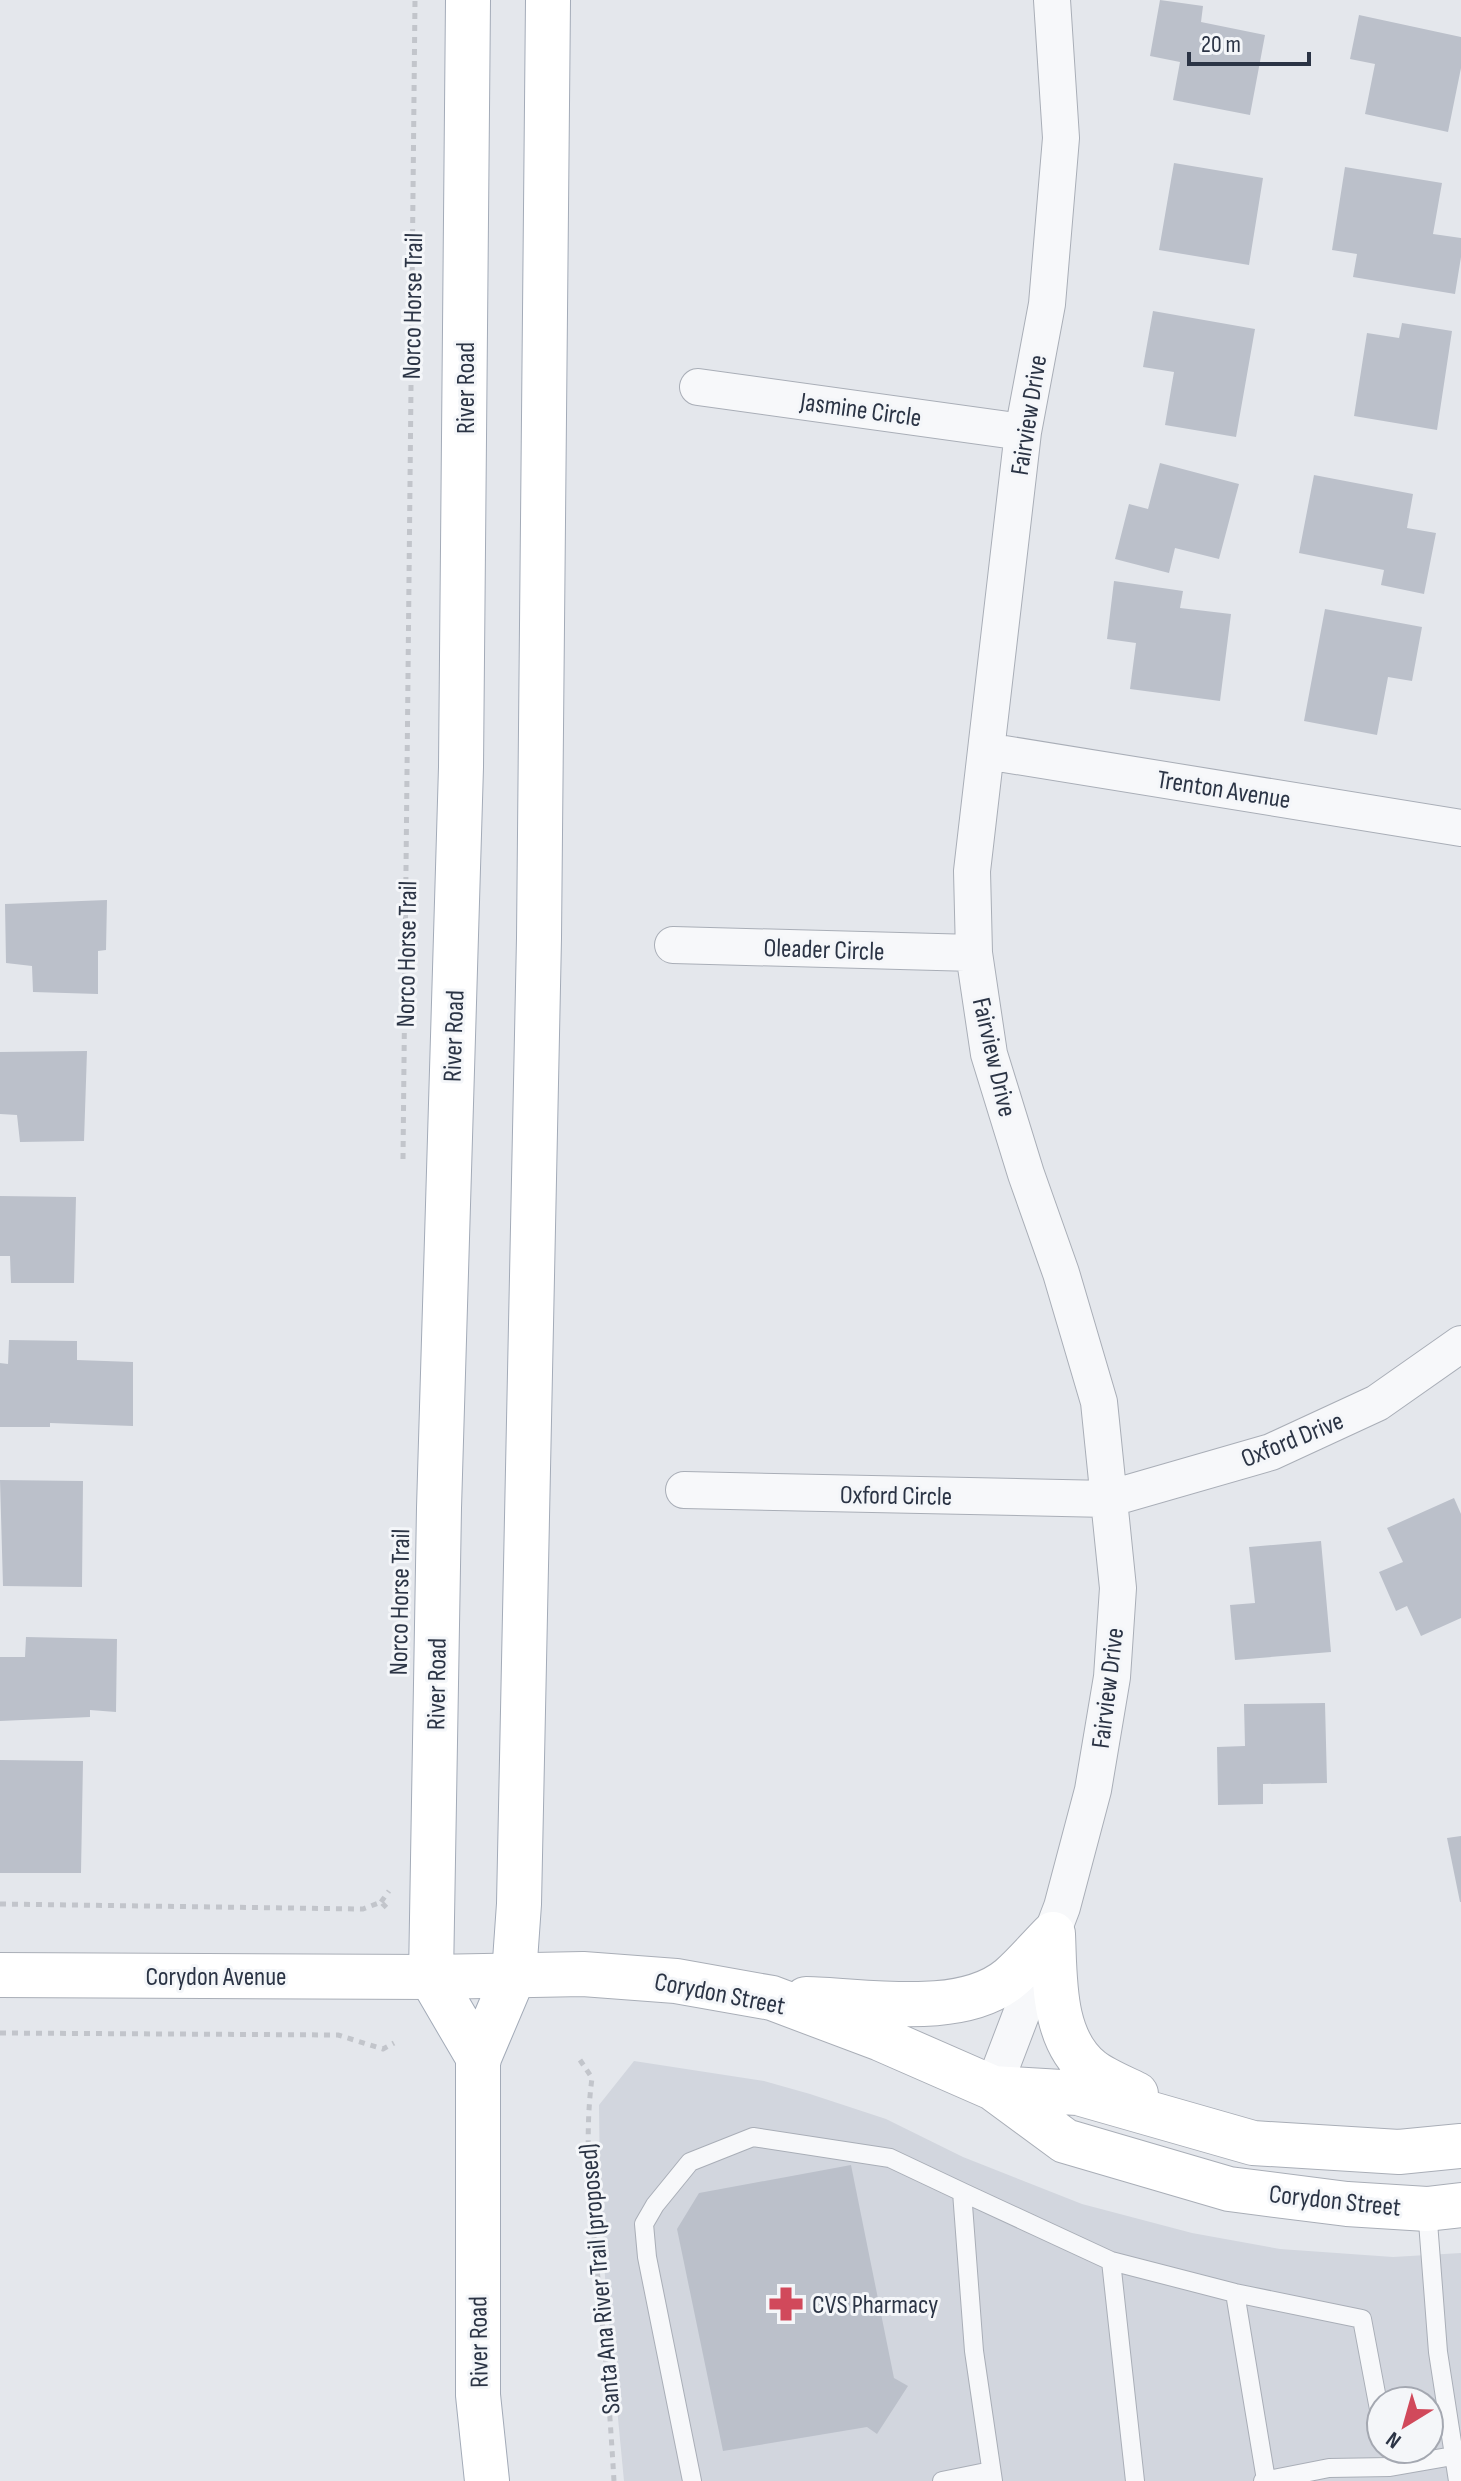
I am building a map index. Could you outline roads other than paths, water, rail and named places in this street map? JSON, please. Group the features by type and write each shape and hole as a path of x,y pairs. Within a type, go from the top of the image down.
{"main road":[{"name":"River Road","path":"431,1977 439,1508 461,767 468,0"},
{"name":"River Road","path":"487,2481 478,2395 479,2059 514,1975 519,1904 539,938 548,0"},
{"path":"772,1998 854,1999 913,2005 957,2001 984,1993 1009,1979 1053,1934"},
{"path":"1053,1934 1055,1982 1062,2028 1076,2055 1092,2071 1137,2095 1253,2143"},
{"name":"Corydon Street","path":"431,1977 583,1974 676,1981 772,1998 881,2039 993,2088 1065,2141 1229,2189 1347,2204 1444,2207"},
{"name":"Corydon Avenue","path":"0,1975 431,1977"},
{"path":"431,1977 479,2059"},
{"name":"Corydon Street","path":"993,2088 1078,2093 1253,2143 1399,2152 1461,2146"}],"street":[{"name":"Fairview Drive","path":"993,2088 1053,1934 1093,1790 1112,1677 1118,1588 1099,1402 1061,1273 989,1054 974,953 972,871 1023,432 1047,304 1061,138 1052,0"},
{"name":"Jasmine Circle","path":"698,387 1023,432"},
{"name":"Trenton Avenue","path":"986,751 1461,828"},
{"name":"Oleader Circle","path":"673,945 974,953"},
{"name":"Oxford Drive","path":"1108,1499 1271,1452 1377,1403 1461,1344"},
{"name":"Oxford Circle","path":"684,1490 1108,1499"}],"lane":[{"path":"692,2481 647,2257 644,2224 655,2205 690,2162 753,2137 890,2158 1111,2261 1235,2293 1362,2319 1374,2385"},
{"path":"942,2481 992,2476 974,2351 962,2192"},
{"path":"1444,2207 1438,2352 1458,2481"},
{"path":"1111,2261 1135,2481"},
{"path":"1235,2293 1265,2481 1301,2477 1365,2462"},
{"path":"1445,2456 1453,2456"}],"place":[{"name":"CVS Pharmacy","path":"786,2304"}]}
